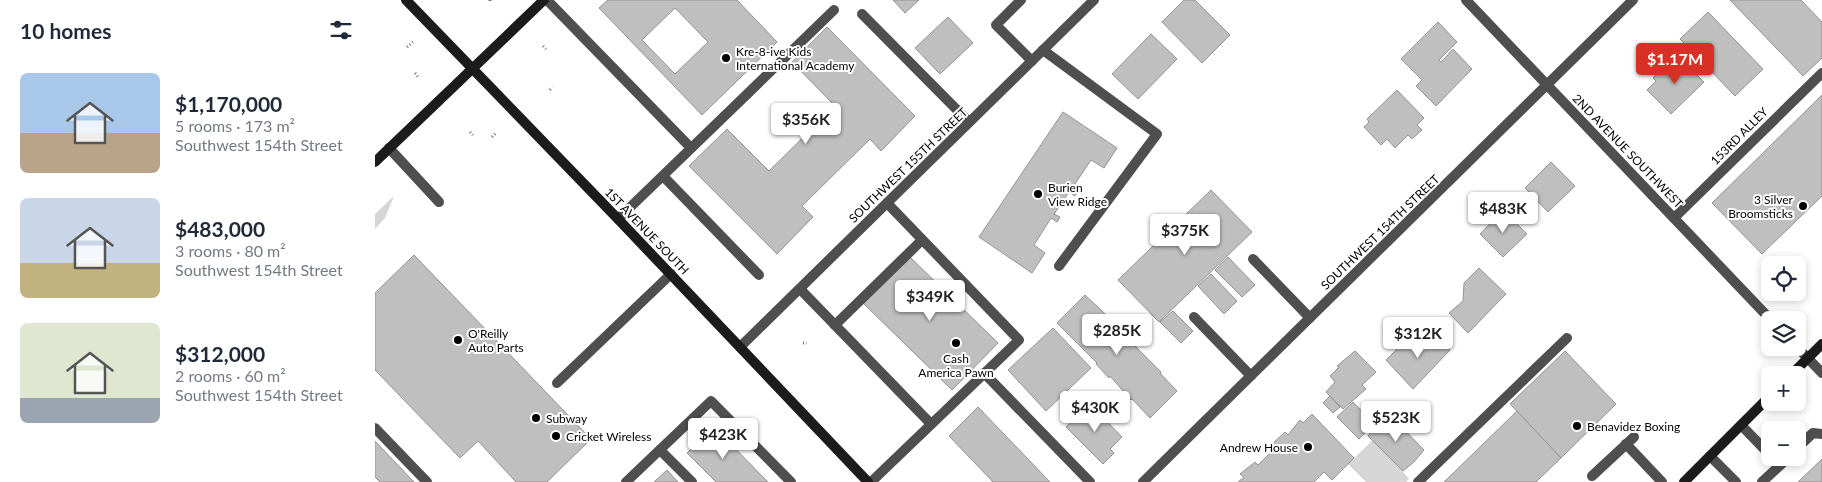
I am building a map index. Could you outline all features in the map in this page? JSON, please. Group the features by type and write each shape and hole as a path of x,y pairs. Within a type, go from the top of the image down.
{"main road":[{"name":"1ST AVENUE SOUTH","path":"406,0 870,482"},
{"path":"375,162 545,0"},
{"path":"1800,366 1822,344"},
{"path":"1684,482 1761,405"}],"street":[{"path":"545,0 691,148"},
{"path":"1021,0 996,25 1032,60"},
{"name":"SOUTHWEST 155TH STREET","path":"740,347 1093,0"},
{"name":"2ND AVENUE SOUTHWEST","path":"1466,0 1762,311"},
{"name":"SOUTHWEST 154TH STREET","path":"1143,482 1548,86 1633,0"},
{"path":"618,219 834,10"},
{"path":"862,14 969,122"},
{"path":"1043,50 1157,134 1059,266"},
{"name":"153RD ALLEY","path":"1674,218 1822,72"},
{"path":"389,148 439,202"},
{"path":"663,176 759,275"},
{"path":"870,482 1019,340 887,203"},
{"path":"835,325 922,240"},
{"path":"1253,258 1310,318"},
{"path":"557,383 671,274"},
{"path":"800,289 931,424"},
{"path":"1194,317 1251,376"},
{"path":"1419,482 1567,338"},
{"path":"1808,358 1822,373"},
{"path":"984,373 1090,482"},
{"path":"627,482 711,401 791,482"},
{"path":"1741,425 1761,443"},
{"path":"375,428 427,482"},
{"path":"1806,440 1813,433 1822,434"},
{"path":"1593,476 1630,440 1662,482"},
{"path":"660,450 692,482"},
{"path":"1710,456 1736,482"},
{"path":"1762,482 1773,466"}],"path":[{"path":"407,47 413,42"},
{"path":"415,73 418,77"},
{"path":"492,137 496,133"}],"shaded area":[{"path":"394,196 385,218 375,229 375,214"},
{"path":"1375,438 1409,479 1406,482 1366,482 1348,464"}],"building":[{"name":"Kre-8-ive Kids International Academy","path":"608,0 737,0 777,42 702,115 599,8","holes":["675,8 708,42 675,74 642,40"]},
{"path":"893,0 919,0 905,13"},
{"path":"1184,0 1195,0 1230,35 1202,63 1162,22"},
{"path":"1730,0 1801,0 1822,22 1822,58 1803,76"},
{"path":"1708,12 1763,69 1735,96 1680,39"},
{"path":"948,17 973,43 940,74 915,48"},
{"path":"1438,22 1457,42 1439,60 1441,62 1453,49 1472,69 1436,106 1416,86 1422,80 1401,59"},
{"path":"827,27 915,116 881,151 870,139 802,206 813,217 777,254 689,166 727,129 769,171 835,106 792,62"},
{"path":"1151,34 1177,59 1138,99 1112,74"},
{"path":"1678,57 1704,82 1671,114 1647,90 1656,81 1653,78 1662,68 1664,70"},
{"path":"1397,90 1424,118 1417,125 1422,130 1412,139 1408,135 1395,148 1387,139 1381,145 1364,127 1369,122 1367,119"},
{"path":"1822,95 1822,196 1762,254 1712,203"},
{"name":"Burien View Ridge","path":"1063,112 1117,148 1104,168 1091,160 1073,187 1079,191 1075,196 1069,192 1054,214 1060,217 1057,222 1051,218 1034,245 1045,253 1032,273 979,237"},
{"path":"1551,162 1575,186 1548,212 1525,188"},
{"path":"1211,190 1252,232 1159,322 1118,280"},
{"path":"1503,210 1527,234 1503,257 1480,234"},
{"path":"414,255 591,439 547,482 516,482 478,441 460,458 375,370 375,293"},
{"path":"908,255 998,343 952,390 862,302"},
{"path":"1228,257 1255,285 1242,297 1215,270"},
{"path":"1479,268 1506,294 1468,333 1449,313 1463,301 1464,283"},
{"path":"1211,274 1237,301 1224,314 1198,286"},
{"path":"1085,295 1118,326 1117,328 1161,372 1177,391 1150,418 1057,323"},
{"path":"1173,311 1193,331 1181,343 1160,322"},
{"path":"1053,328 1091,368 1046,411 1008,370"},
{"path":"1432,332 1450,350 1413,389 1386,360 1403,343 1418,345"},
{"path":"1355,351 1376,372 1362,385 1366,389 1343,409 1326,392 1335,382 1330,376 1339,367 1337,366"},
{"path":"1565,351 1616,404 1561,458 1510,404"},
{"path":"1330,396 1340,407 1333,413 1323,403"},
{"path":"1353,402 1374,424 1359,439 1337,417"},
{"path":"1090,404 1122,437 1110,449 1114,453 1103,464 1066,427"},
{"path":"978,407 1050,482 993,482 949,436"},
{"path":"1517,411 1561,458 1536,482 1444,482"},
{"name":"Andrew House","path":"1312,414 1354,458 1332,480 1324,472 1314,482 1238,482 1244,477 1240,474 1255,462 1258,465 1274,449 1270,446 1285,432 1288,435 1300,420 1303,423"},
{"path":"1390,415 1424,450 1403,471 1368,436 1377,424"},
{"path":"714,427 768,482 716,482 687,453"},
{"path":"375,441 414,482 380,482 375,477"},
{"path":"1822,459 1822,482 1798,482"},
{"path":"667,470 678,482 654,482"}],"place":[{"name":"Kre-8-ive Kids International Academy","path":"726,58"},
{"name":"Burien View Ridge","path":"1038,194"},
{"name":"3 Silver Broomsticks","path":"1803,206"},
{"name":"O'Reilly Auto Parts","path":"458,340"},
{"name":"Cash America Pawn","path":"956,343"},
{"name":"Subway","path":"536,418"},
{"name":"Benavidez Boxing","path":"1577,426"},
{"name":"Cricket Wireless","path":"556,436"},
{"name":"Andrew House","path":"1308,447"}]}
